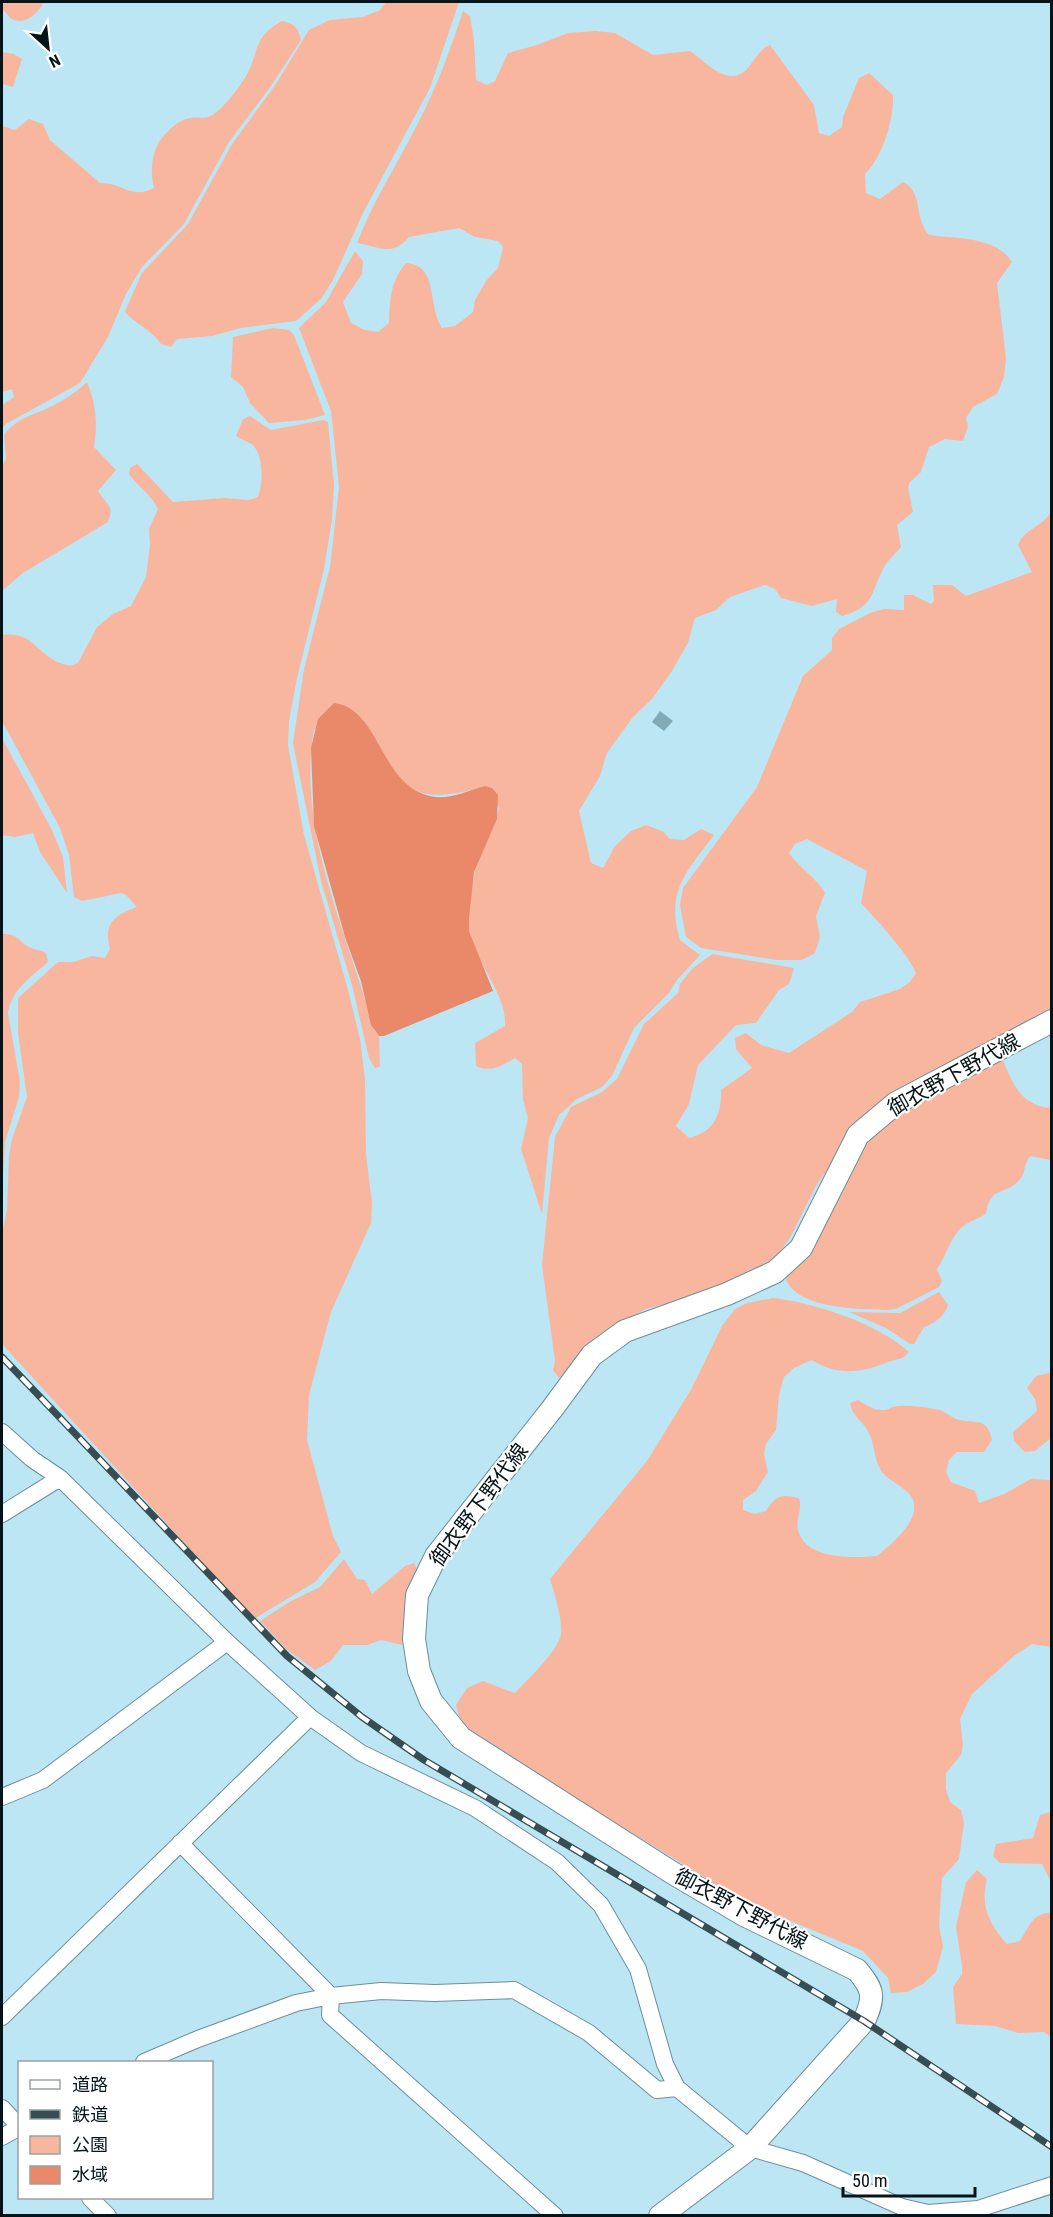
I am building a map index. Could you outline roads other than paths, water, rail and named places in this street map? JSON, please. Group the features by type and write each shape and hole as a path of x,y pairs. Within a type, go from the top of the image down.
{"main road":[{"name":"御衣野下野代線","path":"660,2216 750,2148 864,2021 872,2004 870,1986 857,1970 735,1910 461,1738 431,1701 419,1671 414,1639 417,1595 436,1556 592,1355 625,1331 727,1294 775,1272 801,1248 858,1135 896,1102 1052,1021"}],"street":[{"path":"2,1432 32,1459 60,1478 227,1642 310,1717 361,1753 475,1808 557,1862 601,1905 638,1969 665,2064 677,2088 750,2148 803,2163 902,2207 928,2213 978,2209 1052,2185"},
{"path":"2,1514 60,1478"},
{"path":"2,1797 43,1780 227,1642"},
{"path":"2,2017 310,1717"},
{"path":"180,1843 331,1996 330,2015 555,2216"},
{"path":"146,2061 198,2039 296,2003 331,1996 381,1991 435,1994 514,1990 588,2033 657,2090 677,2088"},
{"path":"2,2108 18,2125"},
{"path":"2,2137 18,2128"},
{"path":"91,2199 108,2216"}],"water":[{"path":"334,703 350,708 362,719 402,780 417,791 441,797 485,786 492,788 498,795 497,819 474,872 469,918 469,931 493,991 384,1036 379,1036 371,1025 361,981 345,937 314,826 311,748 318,719"}],"railway":[{"path":"2,1357 287,1656 362,1717 424,1760 864,2021 1052,2147"}]}
